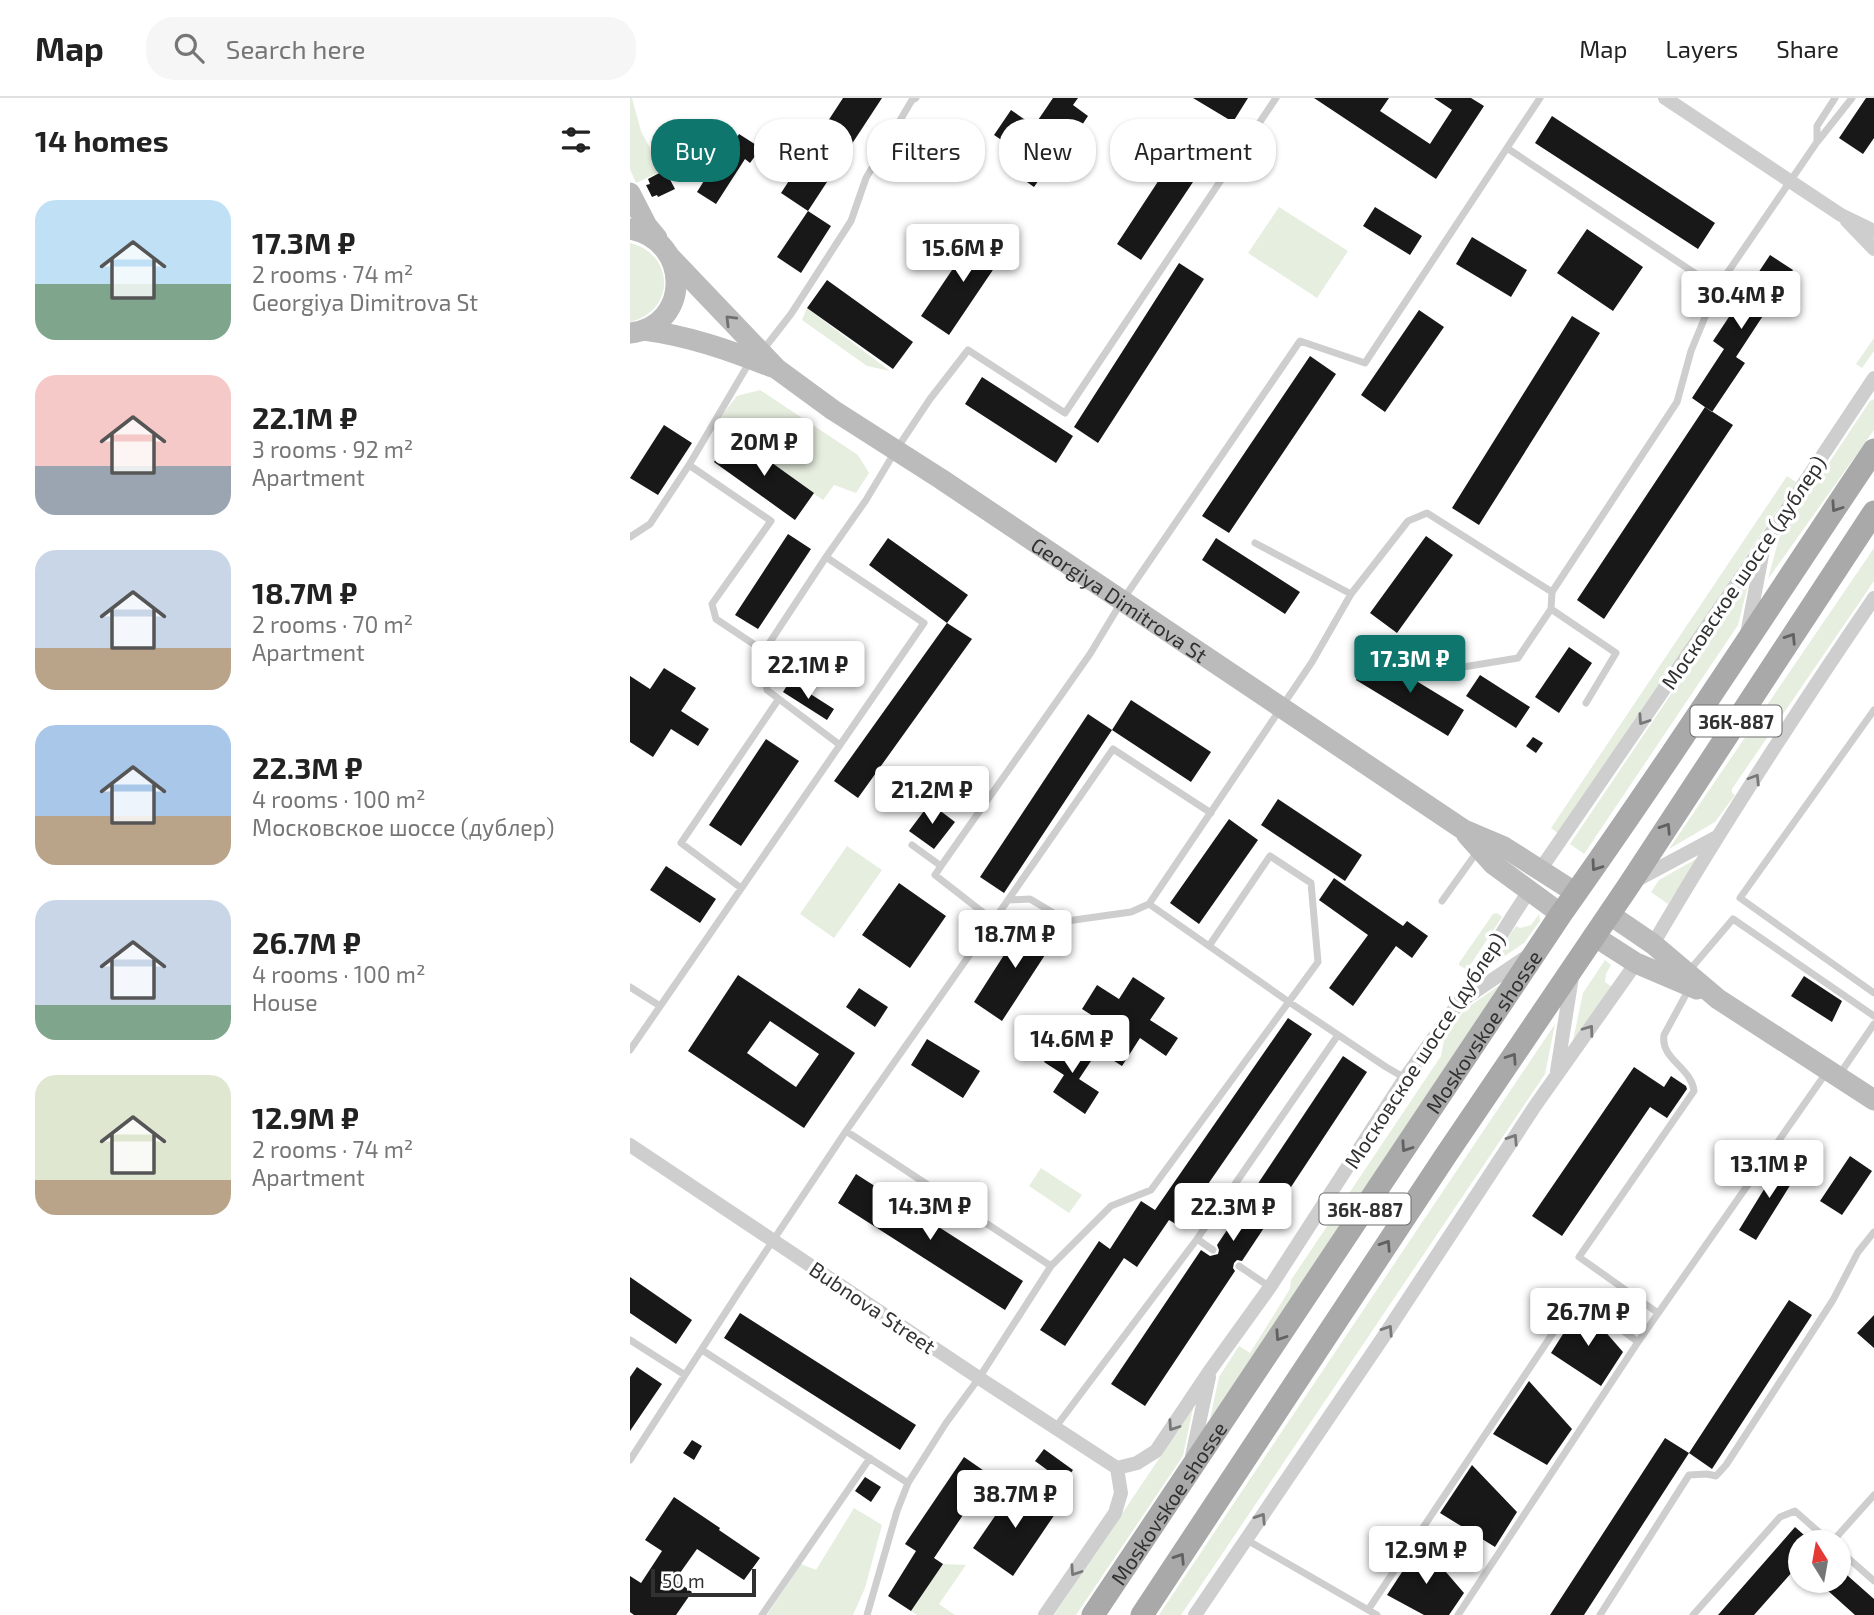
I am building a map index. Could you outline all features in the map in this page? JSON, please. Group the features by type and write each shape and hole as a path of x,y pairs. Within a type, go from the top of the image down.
{"main road":[{"name":"Georgiya Dimitrova St","path":"630,193 647,226 666,251 756,355 833,410 1464,830 1504,847 1609,914 1653,944 1689,980 1874,1100"},
{"path":"630,229 647,234 666,251 677,286 673,301 661,318 637,332"},
{"name":"Georgiya Dimitrova St","path":"637,332 675,334 756,355"},
{"name":"Moskovskoe shosse","path":"1093,1615 1561,914 1710,699 1874,450"},
{"name":"Moskovskoe shosse","path":"1142,1615 1438,1166 1629,885 1874,512"},
{"name":"Georgiya Dimitrova St","path":"1464,830 1493,864 1561,914 1636,963 1689,980"}],"street":[{"path":"1665,98 1841,215 1874,231"},
{"path":"1841,215 1874,249"},
{"name":"Московское шоссе (дублер)","path":"1540,870 1874,379"},
{"path":"1746,641 1765,542"},
{"path":"1653,944 1808,695 1874,598"},
{"path":"1629,885 1718,836"},
{"name":"Московское шоссе (дублер)","path":"1118,1468 1137,1463 1156,1451 1270,1287 1530,891"},
{"path":"1460,1001 1540,947"},
{"path":"1195,1615 1556,1076 1636,963"},
{"path":"1556,1076 1574,966"},
{"name":"Bubnova Street","path":"630,1144 1118,1468"},
{"path":"1189,1471 1211,1369"},
{"path":"1045,1615 1115,1513 1121,1493 1118,1468"}],"lane":[{"path":"630,537 649,524 689,465 756,355 791,314 851,221 866,178 912,100 916,98"},
{"path":"840,745 767,690 764,651 866,500 896,450 968,350 1065,413 1276,98"},
{"path":"994,921 934,875 1090,654 1122,601 1300,341 1365,363 1539,98"},
{"path":"1817,142 1817,126 1835,98"},
{"path":"1410,646 1445,670 1518,658 1551,609 1552,592 1677,402 1691,351 1717,288 1817,142 1852,98"},
{"path":"1507,148 1717,288"},
{"path":"689,465 771,521 712,604 716,619 764,651"},
{"path":"1009,900 1030,899 1067,921 1131,912 1150,904 1312,662 1351,594 1408,521 1427,513 1552,592"},
{"path":"1255,543 1351,594"},
{"path":"630,1050 924,623 826,557"},
{"path":"1551,609 1616,653 1586,704"},
{"path":"741,888 681,843 778,700"},
{"path":"1874,710 1740,898 1874,993"},
{"path":"630,1460 846,1132 1113,749 1211,813"},
{"path":"912,845 941,866"},
{"path":"1443,901 1479,848"},
{"path":"867,1615 908,1482 1051,1266 1111,1206 1151,1190 1318,962 1311,883 1270,856 1209,946"},
{"path":"1150,904 1289,1002 1405,1078"},
{"path":"1658,1313 1579,1257 1695,1091 1693,1083 1667,1051 1663,1042 1664,1035 1689,980 1733,919 1874,1016"},
{"path":"630,987 660,1006"},
{"path":"1458,1615 1658,1313 1833,1073 1874,1024"},
{"path":"1055,1428 1197,1239 1338,1035"},
{"path":"846,1132 1051,1266"},
{"path":"1600,1615 1689,1475 1716,1476 1726,1465 1833,1300 1858,1252 1874,1232"},
{"path":"1197,1239 1213,1250"},
{"path":"1239,1266 1270,1287"},
{"path":"1368,1610 1577,1297 1638,1342"},
{"path":"630,1340 685,1375"},
{"path":"702,1350 908,1482"},
{"path":"762,1615 870,1458"},
{"path":"1842,1530 1874,1495"},
{"path":"1693,1615 1780,1517 1795,1511 1817,1530"},
{"path":"1247,1540 1377,1615"},
{"path":"1852,1562 1874,1581"}],"green space":[{"path":"632,98 641,131 651,150 651,176 636,183 630,169"},
{"path":"1279,207 1348,251 1317,298 1248,253"},
{"path":"630,243 645,249 655,258 662,270 664,282 656,307 645,316 630,322"},
{"path":"807,308 890,371 867,366 802,320"},
{"path":"1874,338 1874,351 1862,368 1856,364"},
{"path":"760,390 858,455 869,473 856,493 834,485 823,500 714,425 737,396"},
{"path":"1874,399 1874,430 1768,579 1779,538 1870,401"},
{"path":"1787,476 1796,482 1559,834 1551,828"},
{"path":"1874,548 1874,581 1732,789 1735,795 1715,822 1669,849"},
{"path":"1750,577 1738,625 1584,854 1570,844"},
{"path":"847,846 882,870 834,938 800,914"},
{"path":"1698,858 1668,904 1651,892 1659,880"},
{"path":"1497,913 1502,917 1467,970 1459,963 1493,914"},
{"path":"1539,914 1540,921 1524,943 1487,968 1516,926 1520,928 1531,925"},
{"path":"1605,960 1611,965 1605,982 1612,987 1572,1045 1583,993"},
{"path":"1507,980 1210,1419 1219,1377 1239,1346 1250,1353 1290,1289 1291,1280 1441,1056 1444,1040 1464,1010"},
{"path":"1555,1024 1545,1074 1181,1615 1159,1615"},
{"path":"1041,1168 1082,1195 1069,1213 1029,1186"},
{"path":"1193,1408 1183,1456 1076,1615 1054,1615"},
{"path":"854,1508 882,1525 865,1588 853,1615 767,1615 801,1564 816,1570"},
{"path":"943,1564 966,1565 939,1604 955,1615 917,1615 911,1611"}],"building":[{"path":"843,98 882,98 853,142 853,119 829,119"},
{"path":"1053,98 1078,98 1073,105 1088,116 1086,119 1039,119"},
{"path":"1193,98 1248,98 1235,119 1228,119"},
{"path":"1314,98 1389,98 1380,111 1430,144 1452,110 1434,98 1471,98 1484,106 1436,179"},
{"path":"1866,98 1874,98 1874,138 1863,154 1839,138"},
{"path":"1011,110 1024,119 1005,119"},
{"path":"1552,116 1715,223 1698,249 1535,143"},
{"path":"740,135 754,144 754,158 750,163 745,159 740,167"},
{"path":"651,177 651,182 671,182 675,189 652,197 646,185 650,184 648,179"},
{"path":"703,182 730,182 716,204 697,192"},
{"path":"788,182 827,182 808,211 781,193"},
{"path":"1158,182 1193,182 1141,260 1117,244"},
{"path":"1375,207 1422,236 1410,255 1363,226"},
{"path":"808,211 831,226 801,273 777,257"},
{"path":"1587,229 1643,267 1613,311 1557,273"},
{"path":"977,233 1005,252 949,335 921,316"},
{"path":"1472,237 1527,270 1511,297 1456,264"},
{"path":"1770,255 1793,270 1736,357 1745,363 1712,412 1692,398 1724,349 1713,341"},
{"path":"1179,263 1204,279 1098,443 1074,427"},
{"path":"827,280 913,342 893,369 807,308"},
{"path":"1419,310 1444,327 1385,412 1361,395"},
{"path":"1572,316 1600,333 1479,525 1452,508"},
{"path":"1310,356 1336,374 1229,533 1202,516"},
{"path":"982,377 1073,436 1056,463 965,404"},
{"path":"1705,407 1733,425 1604,619 1577,600"},
{"path":"664,425 692,443 658,495 630,478"},
{"path":"733,435 814,493 795,520 714,462"},
{"path":"788,534 811,549 758,629 735,615"},
{"path":"1426,536 1453,555 1397,633 1370,613"},
{"path":"888,538 968,595 947,623 869,565"},
{"path":"1216,538 1300,592 1285,614 1202,560"},
{"path":"947,623 972,639 858,798 834,781"},
{"path":"804,647 817,656 809,668 796,659"},
{"path":"1569,647 1592,663 1559,713 1535,697"},
{"path":"1372,654 1464,710 1448,736 1356,680"},
{"path":"664,668 696,688 681,711 709,729 698,746 671,729 653,757 630,742 630,676 650,689"},
{"path":"1480,675 1530,707 1516,728 1466,696"},
{"path":"790,681 834,709 827,720 783,692"},
{"path":"1131,700 1211,752 1191,782 1112,730"},
{"path":"1088,714 1112,730 1004,893 980,877"},
{"path":"1533,737 1543,743 1536,753 1526,746"},
{"path":"766,739 799,761 741,846 709,825"},
{"path":"1278,799 1362,855 1345,881 1261,825"},
{"path":"930,803 955,822 934,849 909,831"},
{"path":"1229,819 1258,840 1199,924 1170,903"},
{"path":"666,866 716,899 700,923 650,890"},
{"path":"1334,878 1403,926 1407,921 1428,936 1412,958 1396,946 1353,1006 1329,988 1368,935 1319,900"},
{"path":"899,883 946,916 910,968 862,935"},
{"path":"1027,919 1056,938 1002,1021 974,1002"},
{"path":"738,975 855,1053 804,1128 688,1051","holes":["770,1021 819,1054 796,1087 747,1053"]},
{"path":"1804,976 1842,1001 1832,1022 1791,996"},
{"path":"1133,977 1165,998 1150,1020 1178,1038 1166,1056 1140,1038 1122,1066 1089,1045 1104,1023 1082,1009 1097,985 1119,999"},
{"path":"859,988 888,1007 875,1027 846,1007"},
{"path":"1288,1018 1312,1034 1179,1226 1169,1220 1137,1267 1124,1258 1065,1346 1040,1330 1099,1241 1110,1249 1141,1201 1155,1210"},
{"path":"1060,1037 1093,1058 1079,1079 1099,1092 1085,1114 1053,1092 1064,1075 1044,1062"},
{"path":"927,1039 980,1071 963,1098 911,1065"},
{"path":"1343,1056 1367,1072 1242,1261 1237,1260 1234,1263 1235,1271 1145,1406 1111,1384 1201,1250 1210,1256 1218,1254 1217,1245"},
{"path":"1634,1067 1664,1087 1671,1076 1687,1089 1667,1118 1650,1107 1562,1236 1532,1216"},
{"path":"1850,1156 1872,1171 1842,1215 1820,1201"},
{"path":"1782,1160 1799,1171 1756,1240 1739,1230"},
{"path":"856,1174 1023,1281 1005,1310 838,1203"},
{"path":"630,1277 692,1320 676,1344 630,1313"},
{"path":"1789,1300 1812,1315 1712,1469 1689,1453"},
{"path":"1580,1307 1590,1314 1623,1352 1601,1386 1551,1353"},
{"path":"740,1313 916,1425 900,1450 724,1338"},
{"path":"1874,1315 1874,1348 1857,1333"},
{"path":"637,1367 662,1384 630,1431 630,1377"},
{"path":"1529,1381 1572,1429 1547,1465 1493,1434"},
{"path":"1665,1438 1689,1453 1584,1615 1550,1615"},
{"path":"692,1440 702,1446 694,1460 683,1453"},
{"path":"1044,1449 1073,1470 1060,1488 1046,1478 1050,1472 1035,1461"},
{"path":"964,1457 990,1475 934,1558 943,1564 911,1611 888,1596 916,1551 905,1544"},
{"path":"1472,1465 1517,1512 1495,1547 1440,1513"},
{"path":"865,1477 881,1487 871,1502 855,1491"},
{"path":"1017,1484 1057,1511 1013,1576 973,1548"},
{"path":"674,1497 760,1558 744,1580 697,1549 675,1580 692,1592 676,1615 634,1615 630,1612 630,1576 641,1583 662,1551 645,1540"},
{"path":"1788,1535 1788,1577 1754,1615 1718,1615"},
{"path":"1421,1543 1464,1593 1449,1615 1424,1615 1387,1595"},
{"path":"1852,1580 1874,1599 1874,1615 1855,1615 1830,1593 1851,1593"}]}
